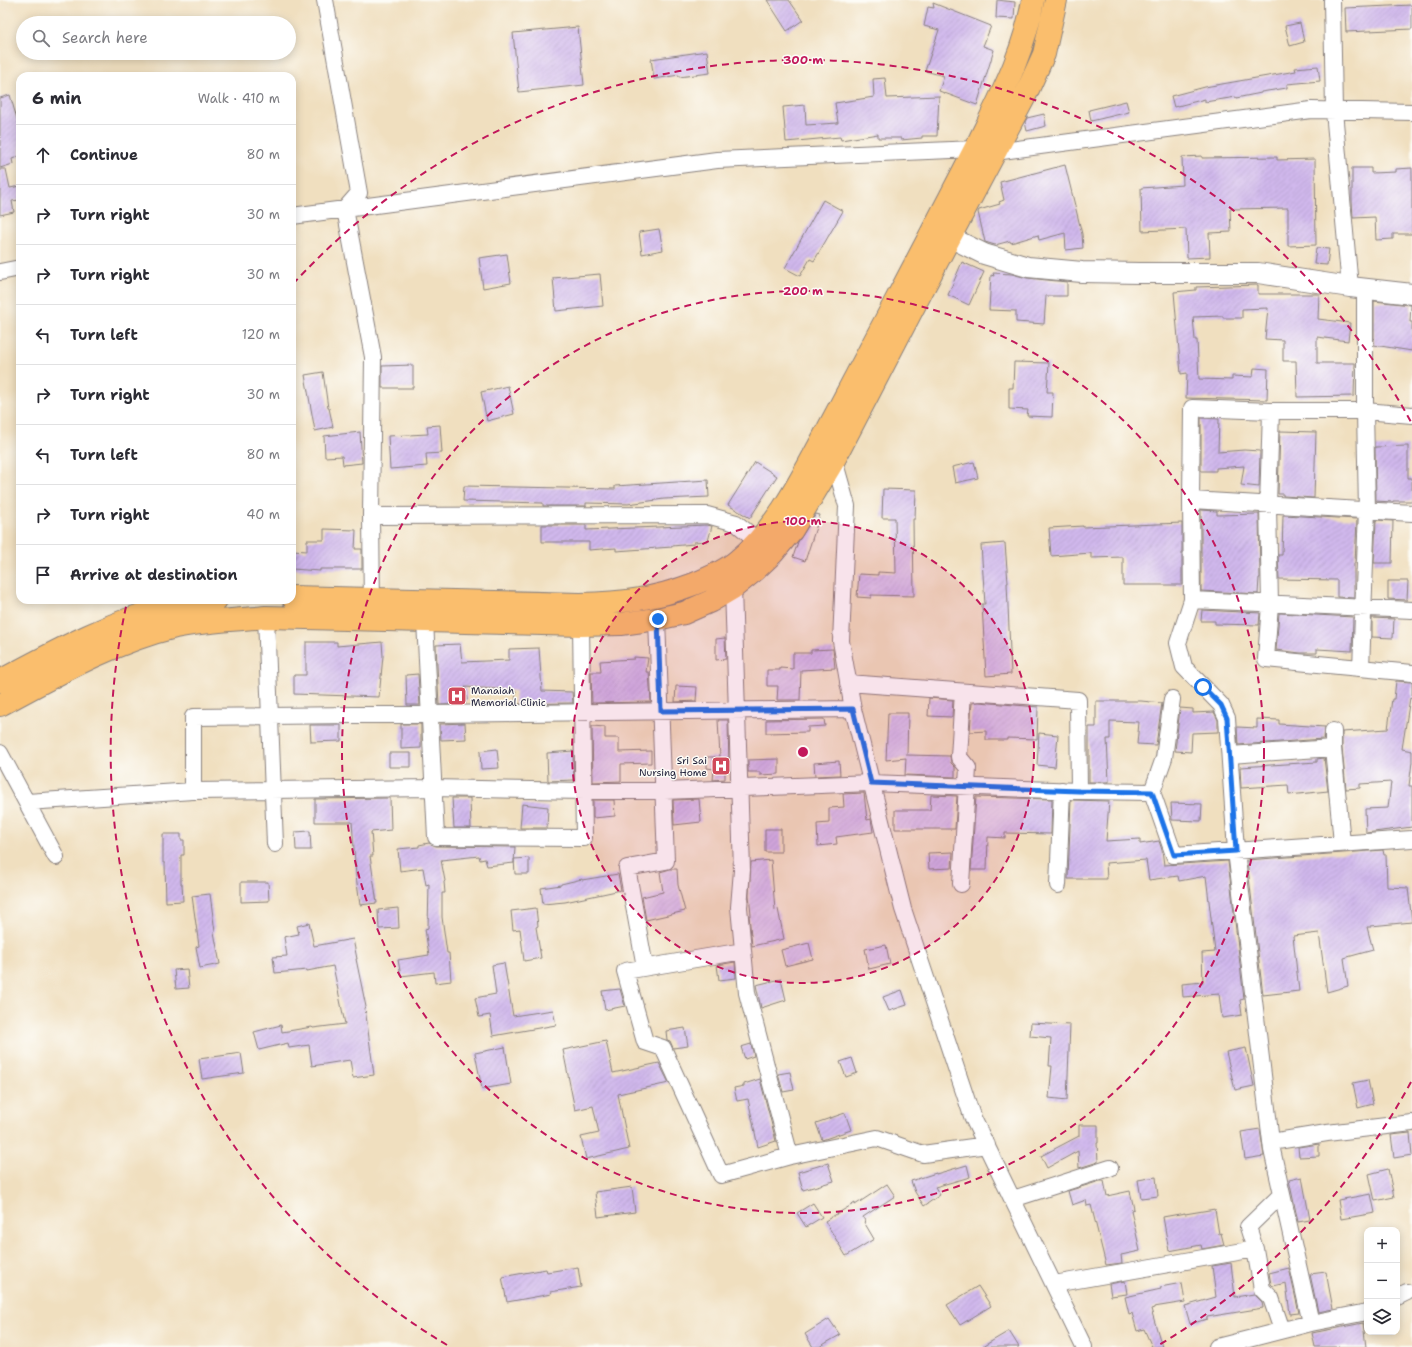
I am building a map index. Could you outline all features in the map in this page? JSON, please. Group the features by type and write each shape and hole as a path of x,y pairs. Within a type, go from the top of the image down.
{"highway":[{"path":"985,151 1008,82 1021,50 1031,16 1033,0"},
{"path":"0,704 114,647 147,635 176,627 219,621 372,610 614,603 642,600 675,591 709,578 736,562 758,541 778,516 816,450 878,354 985,151 1025,96 1044,54 1056,0"},
{"path":"296,598 372,610 425,622 581,625 621,624 658,619 684,613 711,601 734,588 773,553 792,530 834,460 878,354"},
{"path":"0,681 81,639 134,616 166,607 187,604"}],"street":[{"path":"325,0 359,193 345,209"},
{"path":"1332,0 1334,111 1358,287 1365,411 1367,510 1361,668"},
{"path":"296,215 717,160 985,151 1311,110 1412,112"},
{"path":"345,209 373,357 371,516 372,610"},
{"path":"942,233 984,254 1028,267 1082,272 1139,274 1258,273 1412,294"},
{"path":"0,272 16,269"},
{"path":"1311,1323 1271,1142 1236,851 1227,718 1221,705 1184,667 1178,643 1192,600 1192,408 1271,411 1365,411 1412,415"},
{"path":"1271,411 1268,505 1270,604 1266,659 1412,673"},
{"path":"834,460 847,506 841,641 853,709 902,909 972,1116 1084,1347"},
{"path":"1191,500 1412,513"},
{"path":"371,516 707,515 736,523 758,541"},
{"path":"734,588 742,870 739,907 747,993 790,1156"},
{"path":"1192,600 1412,610"},
{"path":"266,617 275,844"},
{"path":"645,968 627,868 666,861 658,619"},
{"path":"425,622 436,837 584,838 581,625"},
{"path":"848,683 1078,700 1079,791"},
{"path":"961,884 968,768 960,757 963,692"},
{"path":"1172,699 1164,758 1152,792 1174,855 1412,838"},
{"path":"193,792 193,717 853,709"},
{"path":"1333,731 1333,748 1342,843"},
{"path":"1230,755 1333,748"},
{"path":"0,754 56,857"},
{"path":"27,802 193,792 433,788 664,791 871,783 1079,791 1152,792"},
{"path":"1058,886 1062,790"},
{"path":"743,951 625,971 645,1042 663,1048 721,1175 790,1156 878,1138 923,1154 987,1146"},
{"path":"1271,1142 1327,1132 1412,1123"},
{"path":"1013,1199 1110,1168"},
{"path":"1282,1194 1248,1227 1255,1249 1262,1289 1271,1298 1282,1330"},
{"path":"1054,1284 1255,1249"},
{"path":"1217,1347 1311,1323 1364,1313"}],"building":[{"path":"767,0 789,0 803,20 787,31"},
{"path":"997,0 1015,2 1014,19 996,18"},
{"path":"933,3 991,26 983,46 994,50 977,105 939,91 944,76 925,71 939,30 924,26 928,7 934,8"},
{"path":"1412,5 1412,29 1346,32 1345,8"},
{"path":"1300,23 1304,42 1290,46 1285,26"},
{"path":"578,27 584,85 519,92 513,33"},
{"path":"707,51 710,73 679,77 679,75 654,79 651,59"},
{"path":"1318,66 1320,81 1287,84 1287,88 1236,98 1205,102 1205,99 1174,107 1171,96 1205,87 1296,71 1295,68"},
{"path":"885,78 887,98 939,96 937,136 922,136 922,138 901,140 901,138 878,138 878,134 841,140 840,137 786,142 783,107 805,105 806,125 838,123 835,103 874,97 873,79"},
{"path":"10,95 16,115 16,158 12,159 13,164 0,168 0,98"},
{"path":"1126,101 1129,112 1091,121 1089,110"},
{"path":"1044,114 1046,126 1027,131 1025,122 1027,118"},
{"path":"1202,156 1202,158 1277,157 1277,160 1315,159 1316,245 1288,246 1288,208 1230,209 1231,232 1209,233 1210,257 1187,258 1186,229 1142,231 1141,188 1183,185 1182,157"},
{"path":"1065,165 1082,234 1083,248 1066,250 1065,233 1039,240 1038,235 1011,243 1010,241 995,245 985,242 978,212 979,210 1000,204 999,202 1004,200 1000,182"},
{"path":"1352,168 1371,168 1371,173 1396,172 1396,169 1412,168 1412,234 1393,234 1393,239 1376,240 1375,217 1353,218"},
{"path":"0,169 6,169 10,188 16,187 16,200 12,201 14,212 0,215"},
{"path":"823,200 843,211 814,261 810,259 800,276 785,268"},
{"path":"659,229 663,250 642,254 639,232"},
{"path":"1316,248 1329,249 1327,265 1314,264"},
{"path":"507,254 511,283 483,288 479,258"},
{"path":"962,262 984,272 969,305 948,295"},
{"path":"993,273 1012,274 1027,278 1067,282 1067,296 1046,296 1044,324 1016,322 1016,311 989,310 991,275 994,276"},
{"path":"600,274 603,306 556,311 553,278"},
{"path":"1258,285 1258,294 1319,294 1318,319 1350,323 1348,341 1317,337 1317,363 1355,363 1354,396 1297,397 1296,361 1283,361 1283,340 1265,339 1268,308 1242,309 1242,318 1223,318 1223,316 1193,317 1195,340 1197,340 1199,379 1232,380 1232,376 1253,377 1254,368 1268,369 1267,400 1186,398 1187,373 1181,374 1174,292 1196,290 1196,287"},
{"path":"1374,301 1411,305 1410,322 1412,322 1412,351 1374,345"},
{"path":"1014,362 1049,363 1047,392 1053,392 1052,417 1027,416 1028,410 1009,409 1009,388 1013,388"},
{"path":"413,365 413,388 382,388 382,366"},
{"path":"323,372 328,408 333,427 315,431 305,375"},
{"path":"508,386 514,414 487,421 481,392"},
{"path":"1201,418 1219,419 1218,452 1244,450 1260,451 1259,487 1241,485 1244,466 1216,468 1216,471 1201,471"},
{"path":"440,425 442,453 426,454 427,466 390,469 388,436 428,434 427,426"},
{"path":"1280,431 1316,432 1314,498 1283,496 1283,494 1278,494"},
{"path":"360,432 362,463 343,465 342,456 325,457 324,436"},
{"path":"1408,446 1408,478 1412,478 1412,501 1376,501 1375,447"},
{"path":"755,462 777,476 750,518 728,505"},
{"path":"974,462 978,478 955,483 952,467"},
{"path":"708,480 709,497 664,499 628,504 586,503 586,506 543,506 543,503 463,501 464,486 615,489 615,486"},
{"path":"883,489 916,490 915,519 913,519 914,596 871,595 871,598 857,597 859,574 878,575 878,572 896,573 895,518 882,518"},
{"path":"1201,510 1217,511 1217,515 1259,514 1260,578 1258,594 1201,591"},
{"path":"816,514 820,515 805,561 793,557 798,542"},
{"path":"1283,515 1357,519 1354,563 1354,598 1337,597 1337,580 1279,579 1278,555 1282,555"},
{"path":"1376,520 1393,521 1392,563 1374,563"},
{"path":"1182,523 1182,585 1123,585 1123,557 1091,558 1091,553 1051,556 1049,528"},
{"path":"542,525 586,525 586,530 712,526 708,541 694,542 694,544 672,547 616,551 616,548 589,550 589,542 542,542"},
{"path":"324,529 356,530 355,549 362,549 362,569 320,569 320,571 296,569 296,550 307,551 307,540 324,540"},
{"path":"1005,543 1011,674 986,676 982,604 985,604 981,545"},
{"path":"1388,581 1408,581 1407,600 1388,599"},
{"path":"1202,610 1260,613 1259,625 1215,624 1215,621 1201,621"},
{"path":"1279,613 1353,617 1352,651 1317,649 1317,653 1300,653 1276,650"},
{"path":"1372,618 1394,619 1393,638 1372,637"},
{"path":"725,638 726,659 716,660 716,639"},
{"path":"306,642 337,642 337,646 382,642 383,656 379,697 294,694 294,675 306,675"},
{"path":"460,644 462,662 509,660 509,649 539,648 542,691 572,692 573,703 515,704 516,691 465,687 467,700 465,700 465,704 439,705 436,645"},
{"path":"833,649 835,668 801,670 800,700 777,700 778,686 767,686 767,670 780,670 780,668 793,669 793,653 811,653 811,650"},
{"path":"634,657 648,658 646,672 649,672 651,702 592,703 591,672 601,672 600,661 634,659"},
{"path":"418,674 420,705 407,705 406,675"},
{"path":"1396,681 1412,682 1412,699 1410,698 1402,749 1412,751 1409,786 1412,786 1412,827 1366,833 1365,809 1388,808 1391,782 1360,784 1360,788 1346,789 1342,732 1388,729"},
{"path":"676,686 697,687 696,701 675,702"},
{"path":"929,698 953,700 952,717 928,716"},
{"path":"1096,701 1141,701 1162,703 1156,745 1137,744 1139,722 1110,721 1110,739 1107,739 1109,782 1089,782 1089,727 1096,727"},
{"path":"979,702 1038,707 1037,739 1007,738 1007,740 986,740 986,731 970,732 972,703"},
{"path":"1180,708 1193,709 1193,713 1214,712 1218,720 1218,732 1192,733 1191,752 1175,751"},
{"path":"888,713 908,713 907,755 950,756 951,763 955,767 955,777 905,775 906,758 886,760"},
{"path":"824,719 825,726 808,727 808,732 766,733 766,720"},
{"path":"1257,719 1279,720 1279,724 1325,727 1324,739 1238,745 1237,727 1257,728"},
{"path":"718,720 728,720 729,771 725,771 725,779 713,780 714,769 707,768 707,757 720,757"},
{"path":"465,723 466,739 441,740 440,724"},
{"path":"401,724 421,724 421,748 401,749"},
{"path":"310,725 341,725 341,741 311,742"},
{"path":"592,726 605,727 605,738 619,738 619,752 651,751 651,763 621,764 621,781 593,782"},
{"path":"1039,733 1058,735 1055,767 1037,765"},
{"path":"497,749 499,768 481,769 480,751"},
{"path":"573,751 574,780 548,781 547,753"},
{"path":"389,753 411,753 411,767 389,767"},
{"path":"1324,758 1328,791 1289,795 1288,785 1241,788 1240,767 1317,762 1317,759"},
{"path":"779,759 779,774 760,775 760,772 748,772 748,760"},
{"path":"839,761 840,775 815,776 814,763"},
{"path":"864,793 867,820 871,819 873,832 836,837 837,844 818,846 817,824 829,823 829,808 844,807 843,794"},
{"path":"931,795 957,796 955,829 895,829 895,810 930,810"},
{"path":"976,797 1052,799 1051,834 1005,833 1005,838 988,837 987,870 971,870"},
{"path":"390,798 391,830 371,832 373,856 370,856 377,903 360,905 352,822 315,822 315,799"},
{"path":"452,798 470,798 471,828 454,828"},
{"path":"699,799 701,822 674,825 673,800"},
{"path":"593,800 614,800 615,816 593,818"},
{"path":"1071,800 1109,801 1106,841 1140,839 1140,844 1159,841 1164,865 1228,861 1244,999 1240,1000 1242,1015 1222,1018 1219,994 1183,997 1182,984 1203,982 1202,953 1215,952 1206,876 1179,881 1178,876 1149,880 1146,860 1106,863 1107,879 1068,879"},
{"path":"1171,803 1202,804 1201,821 1172,820"},
{"path":"522,804 548,807 547,828 520,828"},
{"path":"765,829 781,829 781,852 765,852"},
{"path":"310,831 311,850 296,850 295,832"},
{"path":"163,834 181,834 181,840 184,840 184,855 181,855 181,884 183,901 166,902 165,863 163,863"},
{"path":"429,843 436,846 515,847 514,863 487,866 485,859 480,860 479,856 441,860 445,881 445,893 442,893 442,917 447,953 449,953 451,981 435,983 434,972 401,976 398,960 429,955 425,929 428,928 429,884 426,885 423,868 400,871 398,849 419,847 419,845"},
{"path":"1383,850 1384,855 1386,855 1387,887 1408,888 1412,922 1367,927 1373,950 1344,958 1348,986 1327,992 1319,933 1293,936 1299,991 1263,995 1247,860"},
{"path":"953,852 952,868 929,869 928,853"},
{"path":"529,858 529,874 515,874 514,859"},
{"path":"771,860 775,910 778,909 784,939 752,946 749,915 751,915 749,895 751,862"},
{"path":"670,869 677,869 678,885 685,911 646,920 642,897 663,892 660,872"},
{"path":"618,874 621,890 565,902 543,904 541,888 561,885 582,879"},
{"path":"241,882 268,882 269,901 241,902"},
{"path":"210,894 214,932 220,964 200,968 196,947 199,946 192,896"},
{"path":"398,908 399,928 379,929 378,910"},
{"path":"536,908 538,926 536,927 541,958 524,961 520,929 513,930 511,911"},
{"path":"309,923 314,946 353,939 366,1007 374,1075 353,1078 350,1060 312,1066 309,1045 289,1048 288,1043 259,1050 254,1032 281,1025 282,1032 345,1024 333,966 307,971 275,973 273,957 287,956 284,937 299,934 297,926"},
{"path":"809,943 813,959 785,966 781,950"},
{"path":"886,945 890,964 869,969 865,949"},
{"path":"735,962 736,978 719,980 717,965"},
{"path":"504,963 513,1016 553,1010 556,1025 493,1036 490,1015 479,1017 475,998 496,994 492,965"},
{"path":"187,969 189,988 176,989 174,970"},
{"path":"781,979 786,1000 761,1008 756,985"},
{"path":"620,989 625,1006 605,1010 602,991"},
{"path":"902,990 907,1005 889,1011 883,997"},
{"path":"1031,1023 1070,1025 1067,1100 1049,1098 1052,1066 1049,1066 1051,1038 1030,1036"},
{"path":"685,1028 688,1046 673,1048 670,1041 667,1040 666,1031"},
{"path":"606,1041 613,1073 659,1063 669,1083 618,1094 629,1149 586,1159 581,1137 599,1133 593,1106 575,1110 563,1050"},
{"path":"751,1044 754,1056 745,1059 741,1047"},
{"path":"505,1047 511,1084 482,1089 475,1053"},
{"path":"1246,1048 1254,1086 1235,1090 1226,1052"},
{"path":"241,1053 244,1073 202,1079 199,1059"},
{"path":"852,1058 857,1073 846,1077 840,1062"},
{"path":"790,1072 794,1090 783,1092 778,1074"},
{"path":"760,1079 776,1141 758,1147 748,1099 737,1101 734,1088 744,1086 744,1084"},
{"path":"1368,1080 1373,1104 1358,1108 1353,1083"},
{"path":"845,1113 851,1130 822,1140 816,1123"},
{"path":"1079,1125 1098,1125 1098,1162 1079,1168 1078,1151 1047,1168 1041,1156 1079,1136"},
{"path":"1260,1129 1264,1156 1245,1159 1241,1132"},
{"path":"1410,1133 1412,1155 1394,1158 1391,1135"},
{"path":"1319,1144 1319,1156 1299,1157 1298,1147"},
{"path":"828,1163 834,1181 803,1190 798,1172"},
{"path":"967,1165 970,1177 935,1187 940,1195 924,1206 915,1192 911,1181"},
{"path":"1388,1169 1394,1197 1375,1201 1369,1174"},
{"path":"1156,1177 1158,1196 1141,1198 1138,1180"},
{"path":"1302,1177 1310,1220 1298,1222 1289,1180"},
{"path":"1104,1181 1107,1196 1130,1191 1134,1209 1131,1210 1140,1251 1121,1255 1122,1263 1106,1265 1091,1205 1087,1206 1086,1200 1072,1205 1068,1191"},
{"path":"887,1184 895,1196 863,1217 864,1222 874,1239 846,1256 825,1221 855,1203 855,1205"},
{"path":"632,1187 635,1212 598,1217 595,1192"},
{"path":"1371,1194 1375,1213 1341,1219 1338,1200"},
{"path":"813,1203 822,1217 806,1227 797,1213"},
{"path":"1215,1209 1219,1234 1221,1233 1224,1245 1202,1249 1201,1245 1169,1251 1163,1217"},
{"path":"1231,1263 1235,1297 1254,1294 1262,1302 1263,1308 1207,1317 1207,1319 1190,1324 1185,1306 1216,1297 1212,1266"},
{"path":"578,1267 581,1287 550,1292 551,1294 507,1302 502,1277 546,1269 547,1272"},
{"path":"1289,1268 1299,1313 1290,1314 1286,1283 1273,1286 1271,1284 1269,1273"},
{"path":"1326,1272 1333,1309 1318,1312 1310,1274"},
{"path":"1125,1281 1127,1294 1111,1296 1109,1284"},
{"path":"1182,1283 1185,1302 1154,1307 1151,1309 1162,1347 1152,1347 1144,1329 1137,1331 1132,1313 1129,1314 1125,1297 1161,1289 1160,1287"},
{"path":"978,1286 991,1306 960,1325 947,1305"},
{"path":"829,1319 840,1335 819,1347 813,1347 805,1334"},
{"path":"1363,1323 1366,1347 1315,1347 1312,1333"},
{"path":"1009,1331 1019,1347 982,1347"}],"place":[{"name":"Manaiah Memorial Clinic","path":"457,696"},
{"name":"Sri Sai Nursing Home","path":"721,766"}],"route":[{"path":"658,619 661,711 853,709 871,783 1079,791 1152,792 1174,855 1236,851 1227,718 1221,705 1203,687"}]}
